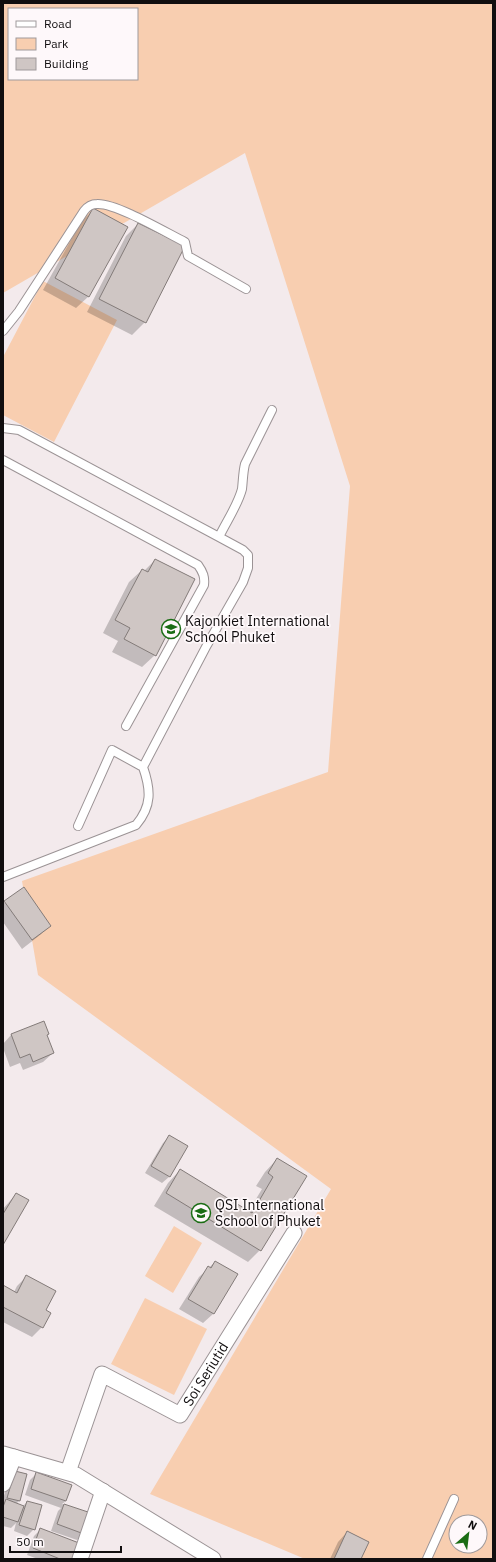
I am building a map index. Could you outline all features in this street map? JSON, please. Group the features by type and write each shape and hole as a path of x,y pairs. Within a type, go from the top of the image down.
{"street":[{"name":"Soi Seriutid","path":"68,1472 102,1374 180,1415 294,1233"},
{"path":"3,1484 9,1455 68,1472 103,1491 214,1559"},
{"path":"80,1559 103,1491"}],"lane":[{"path":"3,332 19,311 84,211 89,206 97,204 114,207 184,242 188,256 246,289"},
{"path":"219,537 239,498 245,464 272,410"},
{"path":"3,428 19,430 243,550 248,555 248,568 243,582 207,645 143,767"},
{"path":"3,460 198,565 202,572 205,579 204,586 126,726"},
{"path":"3,877 136,825 142,818 149,796 149,783 143,767 112,750 78,826"},
{"path":"427,1559 454,1499"}],"green space":[{"path":"3,3 493,3 493,1559 305,1559 150,1494 331,1189 38,975 22,881 328,772 350,486 245,153 3,293"},
{"path":"43,281 117,320 54,442 3,415 3,357"},
{"path":"174,1226 202,1243 173,1293 145,1276"},
{"path":"145,1298 207,1329 174,1395 111,1364"}],"building":[{"path":"93,208 128,227 89,297 55,278"},
{"path":"138,223 185,246 146,323 99,299"},
{"path":"155,559 195,579 156,656 124,639 130,628 115,620 142,569 148,572"},
{"path":"24,887 51,926 32,940 4,901"},
{"path":"44,1021 49,1034 47,1035 54,1053 33,1062 30,1054 20,1058 11,1034"},
{"path":"169,1135 188,1146 170,1177 151,1166"},
{"path":"277,1158 307,1176 261,1251 166,1193 180,1169 252,1213 273,1177 268,1173"},
{"path":"16,1193 29,1200 3,1245 3,1214"},
{"path":"215,1261 238,1274 214,1314 188,1299 208,1266 211,1268"},
{"path":"26,1275 56,1291 46,1310 51,1313 43,1328 3,1307 3,1285 17,1293"},
{"path":"15,1471 27,1474 20,1501 7,1498"},
{"path":"36,1472 72,1485 66,1501 31,1489"},
{"path":"6,1499 24,1506 18,1522 3,1517 3,1507"},
{"path":"27,1501 42,1505 35,1530 19,1525"},
{"path":"64,1504 91,1513 84,1534 57,1524"},
{"path":"40,1528 79,1543 73,1559 60,1559 33,1548"},
{"path":"347,1531 369,1542 361,1559 334,1559"}],"place":[{"name":"Kajonkiet International School Phuket","path":"171,629"},
{"name":"QSI International School of Phuket","path":"201,1213"}]}
